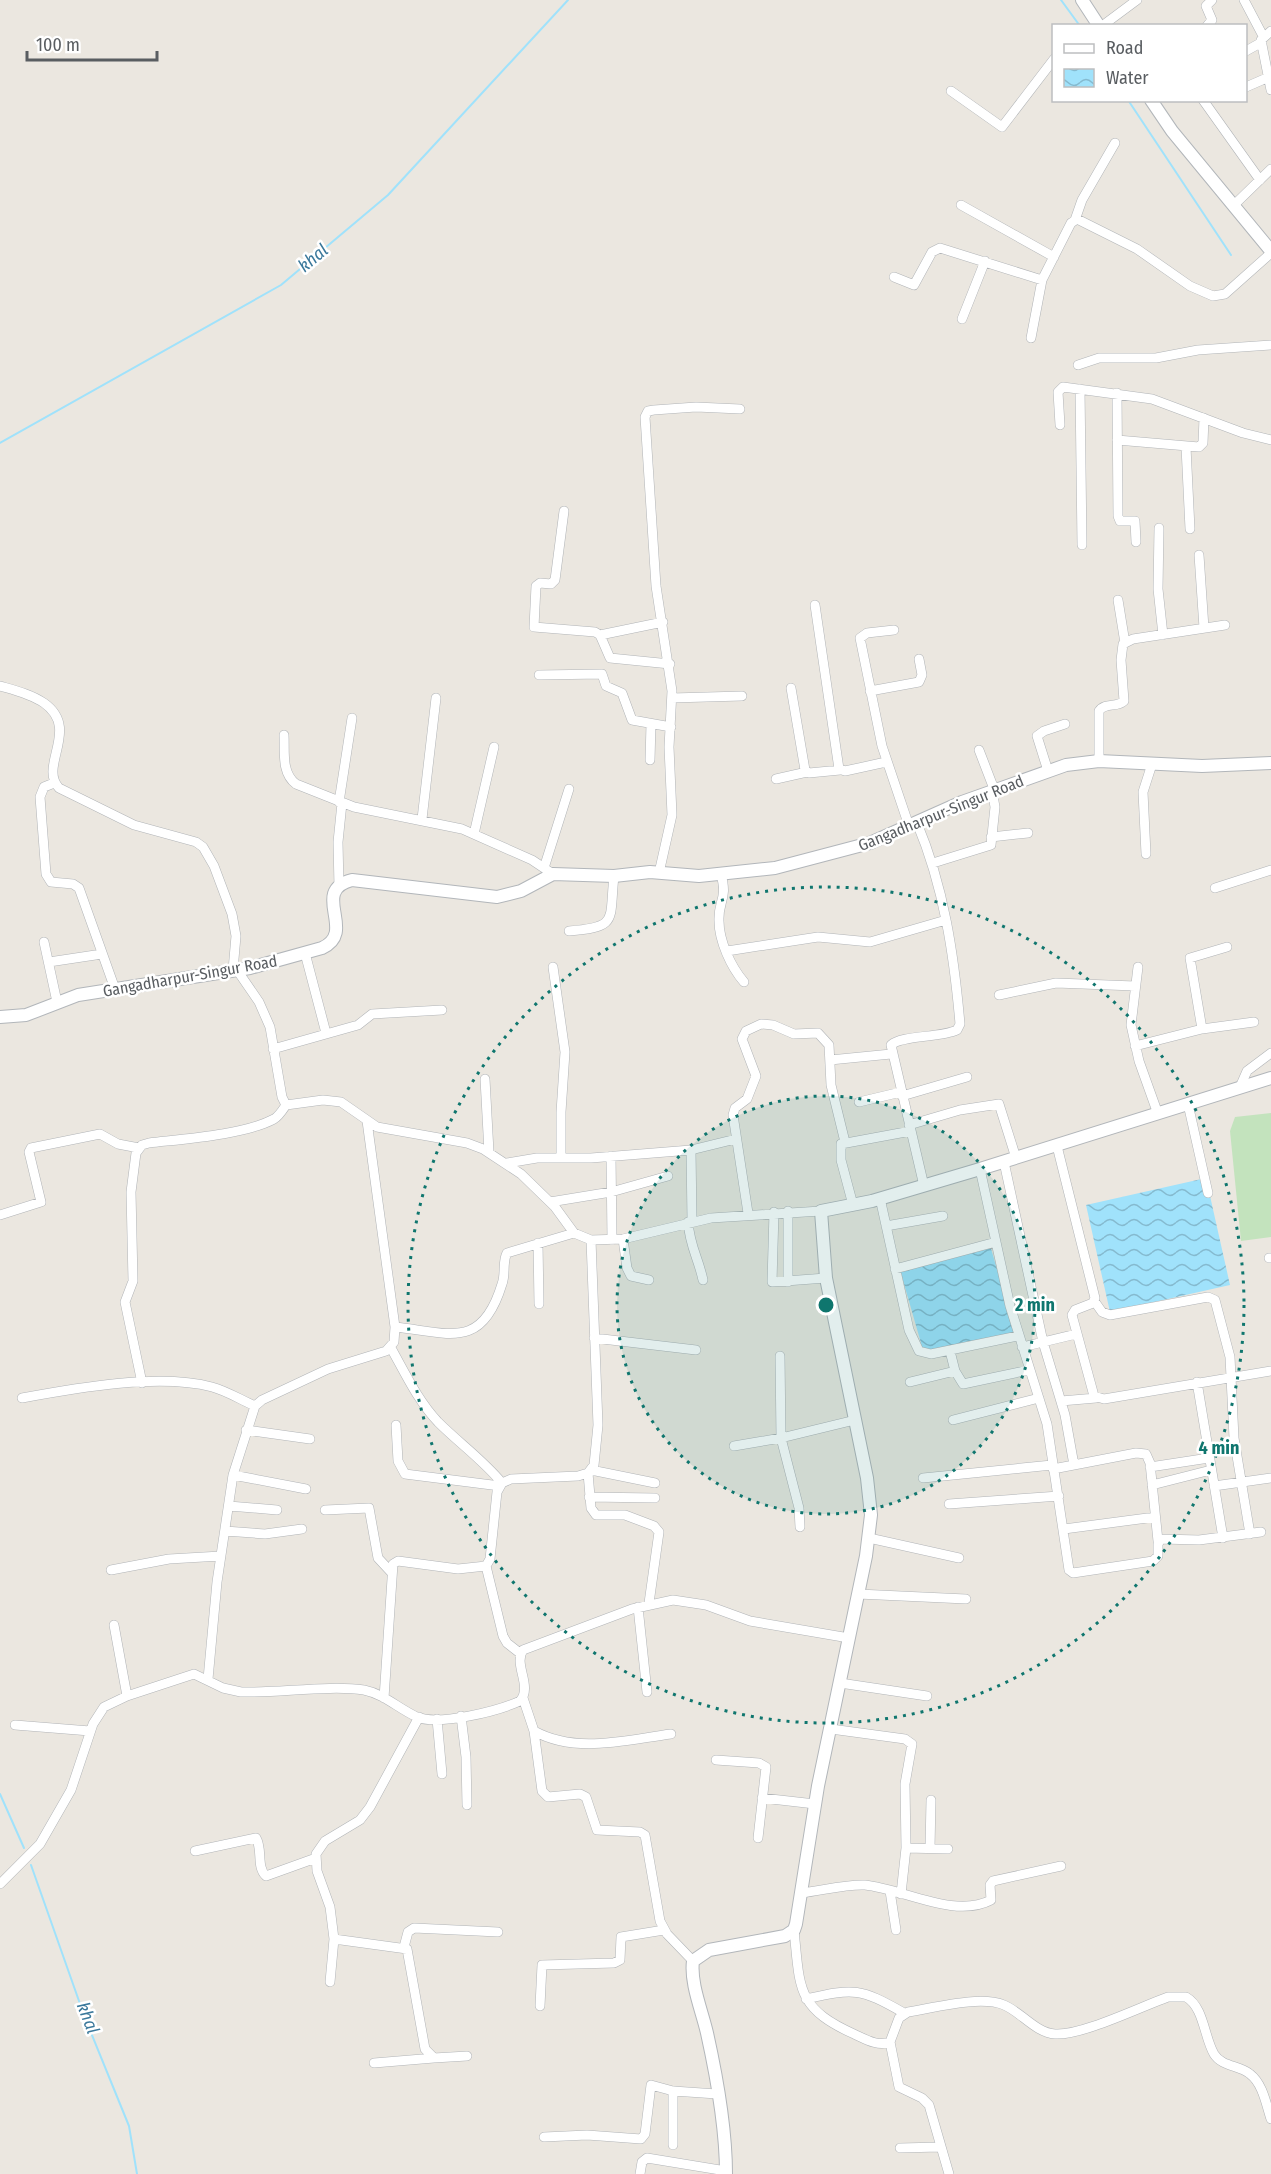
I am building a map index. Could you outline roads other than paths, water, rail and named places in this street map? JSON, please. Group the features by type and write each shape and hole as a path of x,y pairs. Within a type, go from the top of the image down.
{"street":[{"path":"1082,0 1099,24"},
{"path":"1103,24 1137,0"},
{"path":"1209,24 1212,20 1206,4 1212,0"},
{"path":"1244,0 1265,36 1271,90"},
{"path":"1247,50 1265,36"},
{"path":"951,91 1002,127 1052,60"},
{"path":"1247,86 1270,79"},
{"path":"1074,220 1130,246 1190,286 1213,296 1225,294 1271,252 1199,161 1172,131 1152,102"},
{"path":"1207,102 1260,180"},
{"path":"1031,338 1042,280 1115,142"},
{"path":"1233,206 1271,169"},
{"path":"961,205 1054,257"},
{"path":"894,277 914,285 932,252 940,248 1042,280"},
{"path":"962,319 985,261"},
{"path":"1078,365 1099,358 1156,358 1198,350 1271,345"},
{"path":"1060,425 1058,390 1063,387 1118,393 1163,402 1271,440"},
{"path":"1080,389 1082,545"},
{"path":"1118,393 1118,516 1120,521 1135,521 1136,542"},
{"path":"659,873 672,815 672,698 670,664 656,586 645,414 650,410 672,408 740,409"},
{"path":"1117,440 1186,447 1202,445 1204,418"},
{"path":"1186,447 1190,529"},
{"path":"564,512 555,580 551,584 540,583 536,586 533,624 536,628 573,629 600,635 663,622"},
{"path":"1158,528 1158,583 1163,635"},
{"path":"1199,555 1204,628"},
{"path":"1098,761 1099,711 1101,707 1117,705 1124,701 1121,660 1125,643 1118,600"},
{"path":"815,605 840,770"},
{"path":"1125,643 1225,624"},
{"path":"894,630 860,636 886,762 913,825 933,863 955,961 960,1027 954,1032 940,1036 894,1042 891,1045 891,1054 924,1186"},
{"path":"600,635 610,658 670,664"},
{"path":"870,691 919,682 922,675 919,659"},
{"path":"539,675 602,674 606,686 622,693 632,720 671,727"},
{"path":"0,686 43,702 58,720 60,741 53,774 54,783 59,788 134,825 196,842 203,847 214,866 232,914 236,936 235,970 265,1015 282,1097 286,1105"},
{"path":"791,688 802,763 807,772"},
{"path":"672,698 742,696"},
{"path":"422,819 436,698"},
{"path":"339,887 340,802 352,718"},
{"path":"650,760 651,724"},
{"path":"1048,771 1037,736 1044,730 1065,724"},
{"path":"284,735 286,767 291,780 340,802 371,811 451,825 549,871 569,789"},
{"path":"474,834 494,747"},
{"path":"933,863 990,847 995,812 993,790 980,750"},
{"name":"Gangadharpur-Singur Road","path":"0,1017 26,1015 78,995 235,970 305,953 334,941 336,933 332,899 339,887 352,880 447,893 497,897 521,891 549,871 614,876 659,873 686,876 721,874 801,863 870,843 993,790 1076,763 1098,761 1213,766 1271,764"},
{"path":"776,779 807,772 855,770 886,762"},
{"path":"1146,854 1142,796 1152,764"},
{"path":"54,783 44,787 40,797 46,874 51,882 73,884 79,888 115,989"},
{"path":"991,837 1029,833"},
{"path":"1215,888 1271,870"},
{"path":"721,874 725,894 719,921 727,951 736,972 744,982"},
{"path":"569,931 598,928 605,924 609,916 614,876"},
{"path":"727,951 790,943 814,937 870,942 946,920"},
{"path":"44,942 57,1002"},
{"path":"1202,1029 1190,958 1227,947"},
{"path":"305,953 326,1033"},
{"path":"49,962 102,954"},
{"path":"553,967 565,1052 561,1158"},
{"path":"1138,967 1130,1018 1135,1046 1158,1114"},
{"path":"999,995 1056,983 1135,986"},
{"path":"273,1049 358,1025 372,1014 442,1010"},
{"path":"1135,1046 1202,1029 1254,1022"},
{"path":"748,1214 733,1112 747,1099 756,1076 742,1039 746,1030 767,1024 794,1034 818,1033 827,1040 833,1096 845,1142"},
{"path":"1240,1087 1247,1071 1271,1053"},
{"path":"830,1060 891,1054"},
{"path":"859,1102 967,1077"},
{"path":"485,1078 489,1152"},
{"path":"0,1215 41,1202 28,1152 31,1148 100,1134 118,1144 139,1148 149,1143 214,1134 265,1123 277,1118 286,1105 323,1100 341,1102 352,1107 377,1127 467,1143 489,1152 507,1162 549,1202 574,1233 591,1240 623,1239 690,1222 748,1214 821,1211 853,1205 1057,1146 1271,1078"},
{"path":"853,1205 839,1152 841,1144 910,1128 960,1110 999,1104 1043,1342 1061,1401 1074,1465"},
{"path":"1188,1104 1208,1193"},
{"path":"368,1122 395,1327 391,1348 417,1393 438,1422 501,1484"},
{"path":"507,1162 691,1150 736,1139"},
{"path":"1057,1146 1095,1302 1102,1312 1110,1315 1212,1298 1217,1304 1222,1318 1232,1377 1232,1428 1250,1534"},
{"path":"139,1148 131,1192 133,1281 125,1302 142,1383"},
{"path":"691,1150 690,1244 698,1258 703,1280"},
{"path":"610,1156 612,1240"},
{"path":"923,1478 1053,1467 1074,1465 1140,1452 1147,1456 1150,1467 1158,1556 1153,1561 1073,1573 1067,1565 1064,1529 1053,1467 1047,1424 1018,1336 980,1169"},
{"path":"549,1202 611,1192 668,1176"},
{"path":"880,1198 909,1330 917,1349 926,1354 950,1351 1018,1336"},
{"path":"788,1211 788,1282"},
{"path":"821,1211 826,1278 870,1495 872,1515 815,1804 794,1930 798,1967 806,1999 813,2010 830,2023 866,2040 879,2044 890,2042"},
{"path":"774,1212 771,1280 776,1283 826,1278"},
{"path":"886,1226 943,1216"},
{"path":"395,1327 461,1334 477,1328 488,1318 502,1287 505,1255 515,1249 574,1233"},
{"path":"623,1239 629,1272 635,1278 649,1280"},
{"path":"591,1240 598,1425 596,1457 589,1472 592,1512 598,1517 625,1515 654,1526 659,1532 649,1603"},
{"path":"895,1269 996,1242"},
{"path":"538,1243 539,1304"},
{"path":"1095,1302 1073,1312 1076,1334 1096,1398"},
{"path":"1022,1347 1076,1334"},
{"path":"594,1338 696,1350"},
{"path":"208,1679 221,1556 233,1475 255,1406 262,1400 328,1369 391,1348"},
{"path":"950,1351 959,1380 966,1384 1029,1370"},
{"path":"780,1356 781,1438 799,1508 800,1527"},
{"path":"910,1382 955,1371"},
{"path":"1061,1401 1104,1399 1271,1371"},
{"path":"1197,1382 1223,1538"},
{"path":"22,1398 86,1387 142,1383 204,1385 223,1390 255,1406"},
{"path":"953,1420 1039,1398"},
{"path":"734,1446 781,1438 855,1420"},
{"path":"396,1425 398,1461 405,1474 501,1484 511,1479 589,1472 654,1483"},
{"path":"246,1430 310,1439"},
{"path":"1150,1467 1209,1458"},
{"path":"1152,1485 1211,1470"},
{"path":"233,1475 306,1489"},
{"path":"1214,1486 1271,1478"},
{"path":"501,1484 490,1559 486,1566 503,1636 507,1643 521,1654 525,1689 523,1698 534,1731 540,1784 545,1795 553,1797 583,1795 588,1801 597,1830 640,1832 647,1837 656,1905 664,1930 693,1961 694,1977 724,2135 726,2172 647,2158 642,2161 640,2174"},
{"path":"949,1504 1059,1496"},
{"path":"590,1497 655,1498"},
{"path":"229,1506 277,1510"},
{"path":"325,1510 369,1508 378,1558 391,1572"},
{"path":"1064,1529 1155,1517"},
{"path":"225,1531 265,1534 302,1529"},
{"path":"1158,1542 1164,1539 1223,1538 1261,1532"},
{"path":"869,1538 959,1558"},
{"path":"111,1570 169,1559 221,1556"},
{"path":"384,1698 393,1564 398,1561 458,1569 486,1566"},
{"path":"858,1594 966,1599"},
{"path":"521,1654 528,1648 649,1603 688,1600 750,1621 849,1638"},
{"path":"638,1607 647,1692"},
{"path":"114,1625 127,1696"},
{"path":"0,1884 40,1844 71,1790 90,1731 104,1707 185,1675 194,1674 223,1688 241,1692 352,1689 372,1692 419,1717 437,1719 514,1704 523,1698"},
{"path":"840,1683 927,1696"},
{"path":"461,1716 466,1757 466,1805"},
{"path":"330,1982 334,1939 330,1906 317,1871 316,1858 325,1841 360,1820 370,1807 419,1717"},
{"path":"437,1719 442,1774"},
{"path":"15,1725 90,1731"},
{"path":"831,1729 911,1742 904,1792 906,1848 901,1894"},
{"path":"534,1731 557,1742 578,1744 671,1734"},
{"path":"716,1760 763,1764 767,1773 758,1838"},
{"path":"762,1798 815,1804"},
{"path":"930,1848 932,1800"},
{"path":"195,1851 256,1838 259,1842 262,1870 268,1876 316,1858"},
{"path":"906,1848 948,1849"},
{"path":"801,1893 861,1885 934,1902 975,1906 991,1900 990,1885 993,1881 1061,1866"},
{"path":"890,1891 896,1930"},
{"path":"434,2058 428,2053 422,2041 411,1958 404,1947 408,1932 414,1928 498,1932"},
{"path":"540,2006 542,1965 614,1964 620,1960 621,1937 664,1930"},
{"path":"693,1961 709,1950 778,1938 794,1930"},
{"path":"334,1939 404,1947"},
{"path":"806,1999 842,1991 857,1991 874,1996 904,2013"},
{"path":"949,2174 940,2147 933,2113 926,2100 898,2085 890,2042 899,2018 904,2013 981,2001 998,2002 1021,2014 1046,2032 1065,2034 1168,1997 1186,1997 1196,2007 1215,2056 1226,2064 1248,2073 1256,2081 1271,2120"},
{"path":"374,2063 467,2056"},
{"path":"544,2137 587,2134 643,2138 650,2086 653,2084 674,2091 717,2094"},
{"path":"673,2145 674,2091"},
{"path":"900,2148 940,2147"}],"water":[{"path":"1206,1178 1230,1285 1110,1312 1086,1205"},
{"path":"990,1245 1015,1332 925,1357 900,1270"}],"waterway":[{"name":"khal","path":"0,443 281,285 388,195 568,0"},
{"path":"1061,0 1079,24"},
{"path":"1129,102 1231,255"},
{"name":"khal","path":"0,1794 24,1848"},
{"name":"khal","path":"31,1865 85,2018 129,2126 137,2174"}]}
